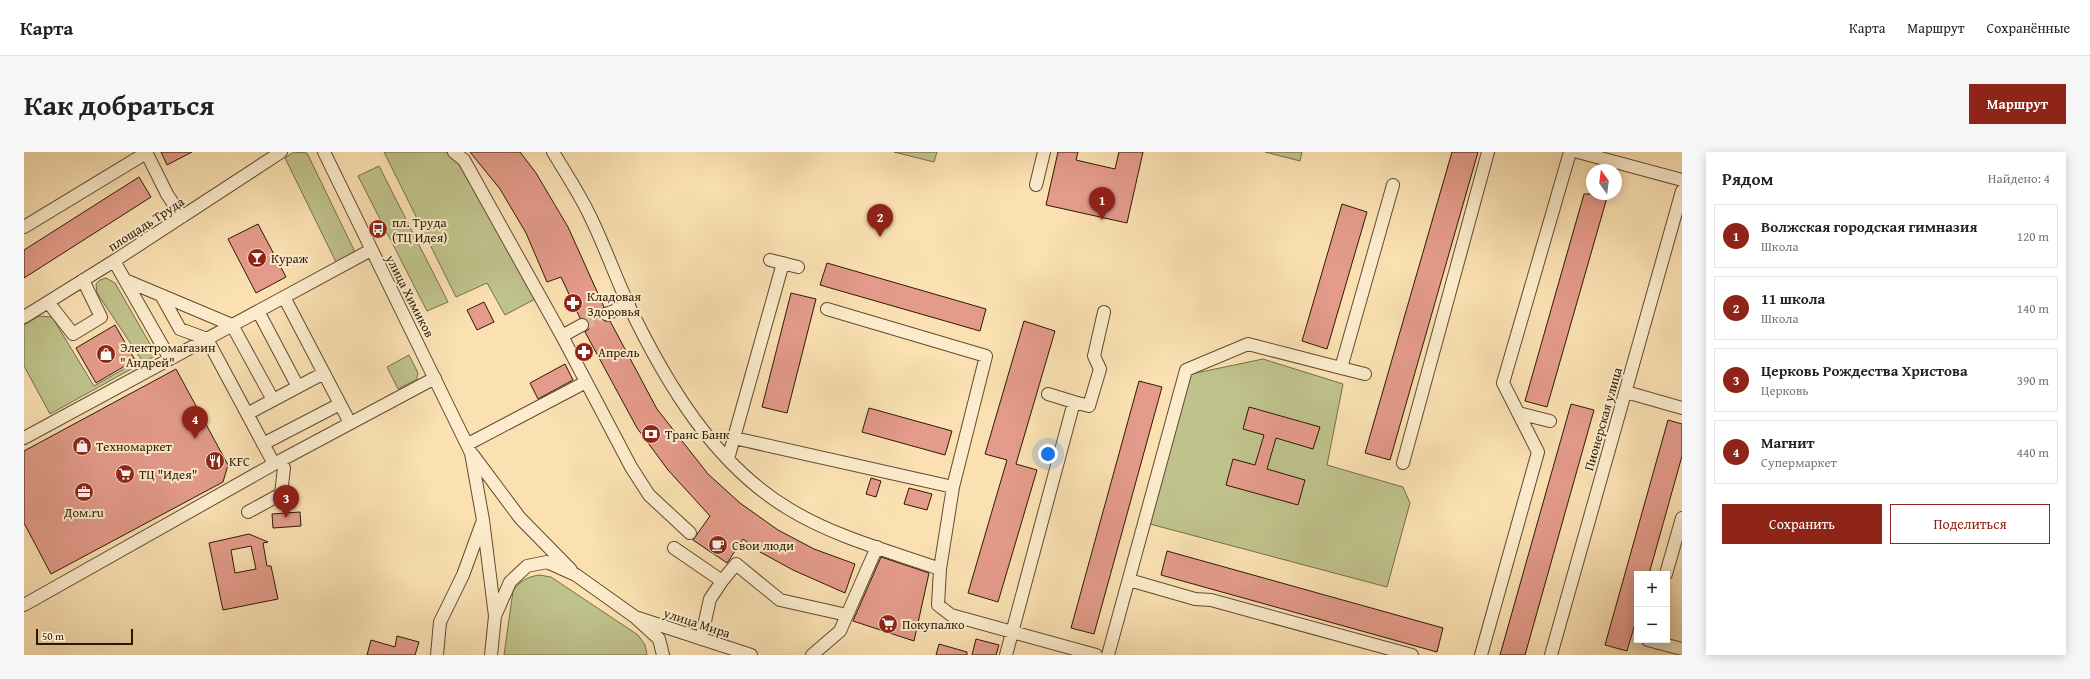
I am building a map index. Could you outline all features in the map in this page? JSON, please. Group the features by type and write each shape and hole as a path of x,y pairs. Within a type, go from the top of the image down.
{"street":[{"path":"24,227 146,152 167,194 182,217"},
{"name":"площадь Труда","path":"24,317 114,261 281,152"},
{"name":"улица Химиков","path":"324,152 469,448 520,518 576,575"},
{"path":"454,152 464,160 562,336 631,467 649,495 690,533"},
{"path":"553,152 590,215 629,305 678,395 696,422 728,459 753,485 789,510 841,535 940,569"},
{"path":"1036,185 1044,152"},
{"path":"1403,463 1488,152"},
{"path":"1481,655 1538,452 1503,383 1570,152"},
{"path":"1578,152 1682,180"},
{"path":"1341,368 1393,185"},
{"name":"Пионерская улица","path":"1551,655 1682,191"},
{"path":"24,438 371,250"},
{"path":"770,260 798,267"},
{"path":"114,261 170,359"},
{"path":"728,459 783,263"},
{"path":"48,302 73,334 101,317 83,280"},
{"path":"125,280 232,326 274,400"},
{"path":"161,295 180,328 207,339 263,444 277,462 284,468 280,494 248,512"},
{"path":"284,297 350,423"},
{"path":"606,314 629,305"},
{"path":"827,309 986,356 953,487 940,569 938,605 951,615 1096,655"},
{"path":"258,311 298,387"},
{"path":"1048,394 1089,406 1100,369 1094,356 1104,312"},
{"path":"562,336 582,325"},
{"path":"1108,655 1186,370 1248,344 1364,374"},
{"path":"247,414 324,373"},
{"path":"24,605 277,462 435,378"},
{"path":"469,448 586,382"},
{"path":"1626,392 1682,408"},
{"path":"1006,655 1074,402"},
{"path":"263,444 340,404"},
{"path":"1518,413 1550,421"},
{"path":"734,438 953,487"},
{"name":"улица Химиков","path":"469,448 483,520 495,616"},
{"path":"1667,571 1682,518"},
{"path":"436,655 440,622 463,576 483,520"},
{"path":"812,655 840,631 877,547"},
{"path":"674,548 722,581"},
{"path":"492,655 495,616 510,582 527,566 547,562 576,575 635,617 658,639 663,655"},
{"path":"702,640 710,599 736,564 780,600 847,615"},
{"path":"1129,580 1195,599 1211,600 1412,655"},
{"name":"улица Мира","path":"635,617 751,655"},
{"path":"1659,643 1682,649"}],"green space":[{"path":"294,152 307,153 355,252 336,262 285,158"},
{"path":"384,152 446,152 461,165 535,299 505,315 487,283 456,297"},
{"path":"894,152 937,152 934,162"},
{"path":"1265,152 1302,152 1300,161"},
{"path":"379,166 448,302 427,311 358,176"},
{"path":"106,278 115,283 154,351 153,357 50,414 24,366 24,325 39,316 52,317 94,386 141,359 97,293 96,284 100,280"},
{"path":"409,355 418,373 417,379 398,389 387,367"},
{"path":"1263,359 1343,384 1327,465 1403,487 1410,503 1387,587 1150,524 1191,374"},
{"path":"539,575 551,577 638,635 645,645 647,655 504,655 513,591 524,580"}],"building":[{"path":"161,152 192,152 167,165"},
{"path":"470,152 520,152 536,173 568,227 604,307 599,312 599,317 604,321 610,321 657,409 708,474 740,503 778,530 814,549 855,564 845,593 793,570 760,552 743,539 727,563 693,540 710,516 668,470 637,428 585,332 589,329 588,321 580,318 561,277 547,282 526,233 500,189"},
{"path":"1058,152 1078,152 1076,160 1115,169 1119,152 1143,152 1127,223 1046,205"},
{"path":"1452,152 1478,152 1390,460 1365,453"},
{"path":"139,177 151,197 24,278 24,250"},
{"path":"1584,194 1586,194 1586,200 1606,200 1547,407 1525,401"},
{"path":"1342,204 1367,212 1327,349 1302,341"},
{"name":"Кураж","path":"258,224 286,277 256,293 228,239"},
{"path":"827,263 986,309 980,331 820,285"},
{"path":"791,293 816,299 787,413 762,407"},
{"path":"484,302 494,322 477,330 467,310"},
{"path":"1024,321 1055,331 1016,464 1037,470 998,602 968,593 1007,460 985,454"},
{"name":"Электромагазин \"Андрей\"","path":"115,325 135,360 96,383 76,348"},
{"path":"565,364 573,380 538,399 530,383"},
{"name":"ТЦ \"Идея\"","path":"176,369 228,465 223,482 51,574 24,523 24,451"},
{"path":"1139,381 1162,387 1094,634 1071,628"},
{"path":"1571,404 1594,410 1525,655 1500,655"},
{"path":"1249,407 1320,427 1313,449 1276,438 1267,469 1305,480 1298,505 1226,485 1233,459 1255,465 1264,435 1243,429"},
{"path":"869,408 952,431 945,455 862,432"},
{"path":"1668,420 1682,424 1682,456 1650,571 1634,571 1634,627 1627,651 1605,645"},
{"path":"871,478 881,481 876,497 866,494"},
{"path":"909,488 932,494 927,510 904,504"},
{"path":"300,512 301,526 273,528 272,514"},
{"path":"249,534 268,542 263,543 267,566 271,566 278,599 223,610 209,543","holes":["251,546 256,569 235,573 231,550"]},
{"path":"1167,551 1443,628 1437,652 1161,575"},
{"path":"881,557 929,573 914,641 853,621"},
{"path":"397,636 419,642 415,655 367,655 371,640 395,647"},
{"path":"976,639 999,645 996,655 972,655"},
{"path":"939,644 967,652 967,655 936,655"}],"tunnel":[{"path":"582,325 606,314"}],"place":[{"name":"Волжская городская гимназия","path":"1102,220"},
{"name":"пл. Труда (ТЦ Идея)","path":"378,229"},
{"name":"11 школа","path":"880,237"},
{"name":"Кураж","path":"257,258"},
{"name":"Кладовая Здоровья","path":"573,303"},
{"name":"Апрель","path":"584,352"},
{"name":"Электромагазин \"Андрей\"","path":"106,354"},
{"name":"Транс Банк","path":"651,434"},
{"name":"Магнит","path":"195,439"},
{"name":"Техномаркет","path":"82,446"},
{"name":"KFC","path":"215,461"},
{"name":"ТЦ \"Идея\"","path":"125,474"},
{"name":"Дом.ru","path":"84,492"},
{"name":"Церковь Рождества Христова","path":"286,518"},
{"name":"Свои люди","path":"718,545"},
{"name":"Покупалко","path":"888,624"}]}
